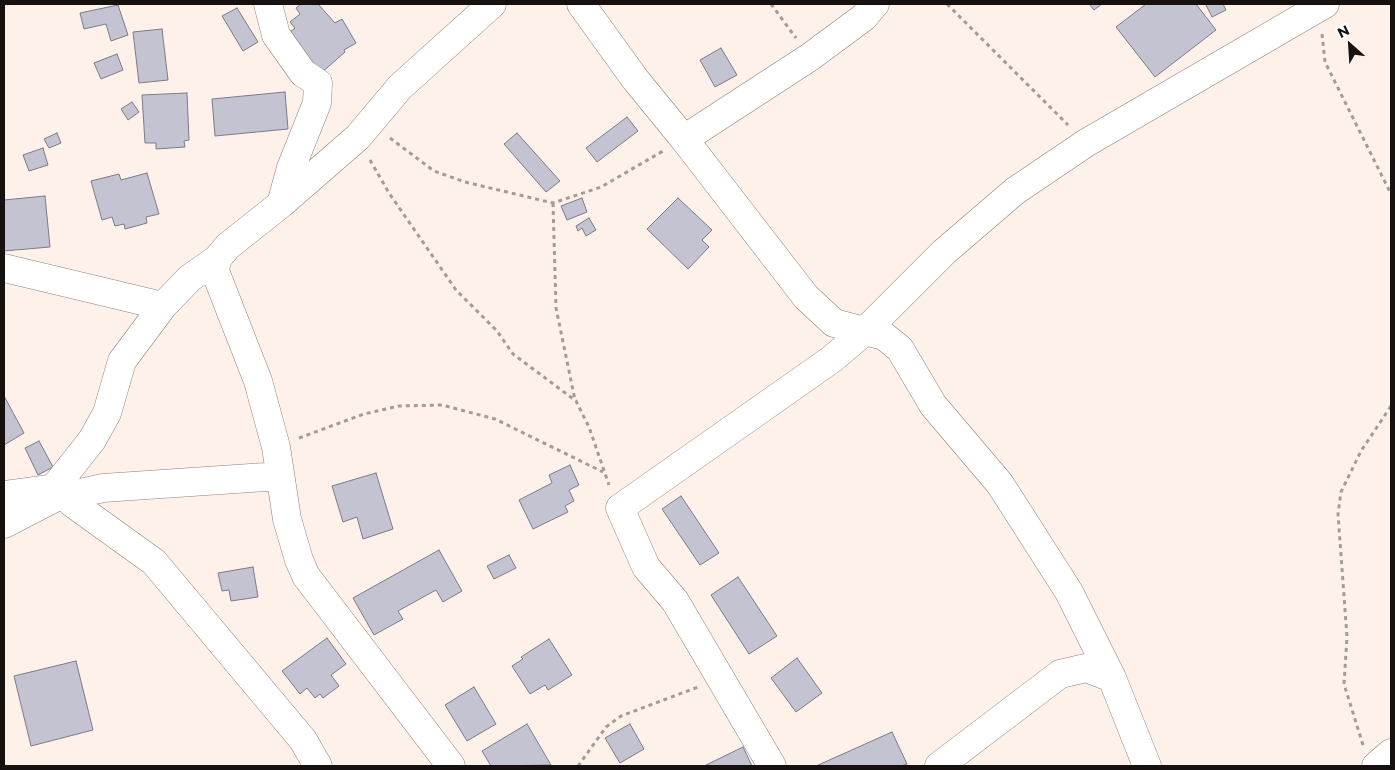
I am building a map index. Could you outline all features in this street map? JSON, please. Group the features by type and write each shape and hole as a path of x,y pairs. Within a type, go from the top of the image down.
{"street":[{"path":"268,4 276,35 303,73 318,83 317,103 291,168 281,204"},
{"path":"4,524 61,492 106,413 122,360 163,306 190,278 217,259 228,246 281,204 364,129 400,87 492,4"},
{"path":"581,4 635,79 684,139 806,298 834,323 884,336 900,349 933,405 1000,484 1069,592 1112,678 1147,766"},
{"path":"684,139 810,57 864,17 875,4"},
{"path":"772,766 675,601 646,567 620,508 832,358 866,330 944,252 1015,191 1086,143 1322,6"},
{"path":"217,259 215,271 258,381 276,447 287,520 298,560 306,576 451,766"},
{"path":"4,268 163,306"},
{"path":"832,358 834,323"},
{"path":"4,495 280,476"},
{"path":"61,492 72,503 154,562 303,740 318,766"},
{"path":"939,766 1060,674 1086,668 1112,678"},
{"path":"1370,757 1391,753"}],"path":[{"path":"771,4 810,57"},
{"path":"947,4 1086,143"},
{"path":"1322,6 1325,62 1391,194"},
{"path":"364,129 434,171 465,182 553,203 601,187 684,139"},
{"path":"364,129 389,193 456,290 497,331 513,354 576,400"},
{"path":"553,203 556,308 576,400 589,426 604,473 620,508"},
{"path":"276,447 364,414 399,406 442,405 495,419 604,473"},
{"path":"1370,757 1344,684 1347,637 1338,514 1341,492 1361,451 1391,406"},
{"path":"578,766 606,727 622,716 720,678"}],"building":[{"path":"301,4 318,4 335,23 342,19 356,43 344,50 345,52 320,74 285,36 295,28 290,22 300,14 296,8"},
{"path":"1089,4 1102,4 1094,10"},
{"path":"1146,4 1196,4 1216,30 1155,77 1116,27"},
{"path":"1223,4 1226,10 1212,17 1206,5"},
{"path":"118,5 128,35 111,41 106,24 84,29 80,13"},
{"path":"237,8 258,42 243,51 222,16"},
{"path":"162,29 168,80 139,83 133,32"},
{"path":"721,48 737,75 715,87 700,60"},
{"path":"117,54 123,70 101,79 94,63"},
{"path":"285,92 288,129 215,136 212,99"},
{"path":"187,93 189,140 184,141 185,147 156,149 156,143 145,143 142,95"},
{"path":"132,102 139,112 128,120 121,109"},
{"path":"627,117 638,131 597,162 586,148"},
{"path":"57,133 61,143 49,148 44,139"},
{"path":"517,133 560,181 546,192 504,144"},
{"path":"43,148 48,165 29,171 23,155"},
{"path":"147,173 159,214 146,217 147,223 125,229 124,224 115,226 112,217 102,220 91,181 119,174 121,180"},
{"path":"45,196 50,247 4,251 4,200"},
{"path":"582,198 587,212 567,220 561,206"},
{"path":"678,198 712,230 702,240 709,247 688,269 647,229"},
{"path":"589,218 596,230 586,236 582,228 578,231 576,226"},
{"path":"4,396 24,433 4,445"},
{"path":"39,441 53,467 38,475 25,448"},
{"path":"570,465 579,485 569,490 574,501 565,506 568,512 533,529 519,500 552,483 549,475"},
{"path":"376,473 393,529 363,539 357,517 343,522 332,486"},
{"path":"681,496 719,553 700,565 662,509"},
{"path":"439,550 462,591 443,602 436,590 398,611 403,619 374,635 353,598"},
{"path":"509,555 516,568 494,579 487,566"},
{"path":"253,567 258,597 231,601 229,590 222,591 218,573"},
{"path":"738,577 777,636 749,654 711,595"},
{"path":"327,638 346,664 331,675 339,686 323,698 320,694 315,698 307,688 300,694 282,671"},
{"path":"549,639 572,675 548,690 545,685 530,694 512,666 523,659 521,657"},
{"path":"797,658 822,693 796,712 771,678"},
{"path":"76,661 93,730 31,746 14,676"},
{"path":"474,687 496,724 467,741 445,705"},
{"path":"527,724 551,765 491,766 482,751"},
{"path":"630,724 644,749 620,763 605,738"},
{"path":"892,732 907,764 901,766 816,766"},
{"path":"743,747 752,766 704,766"}]}
